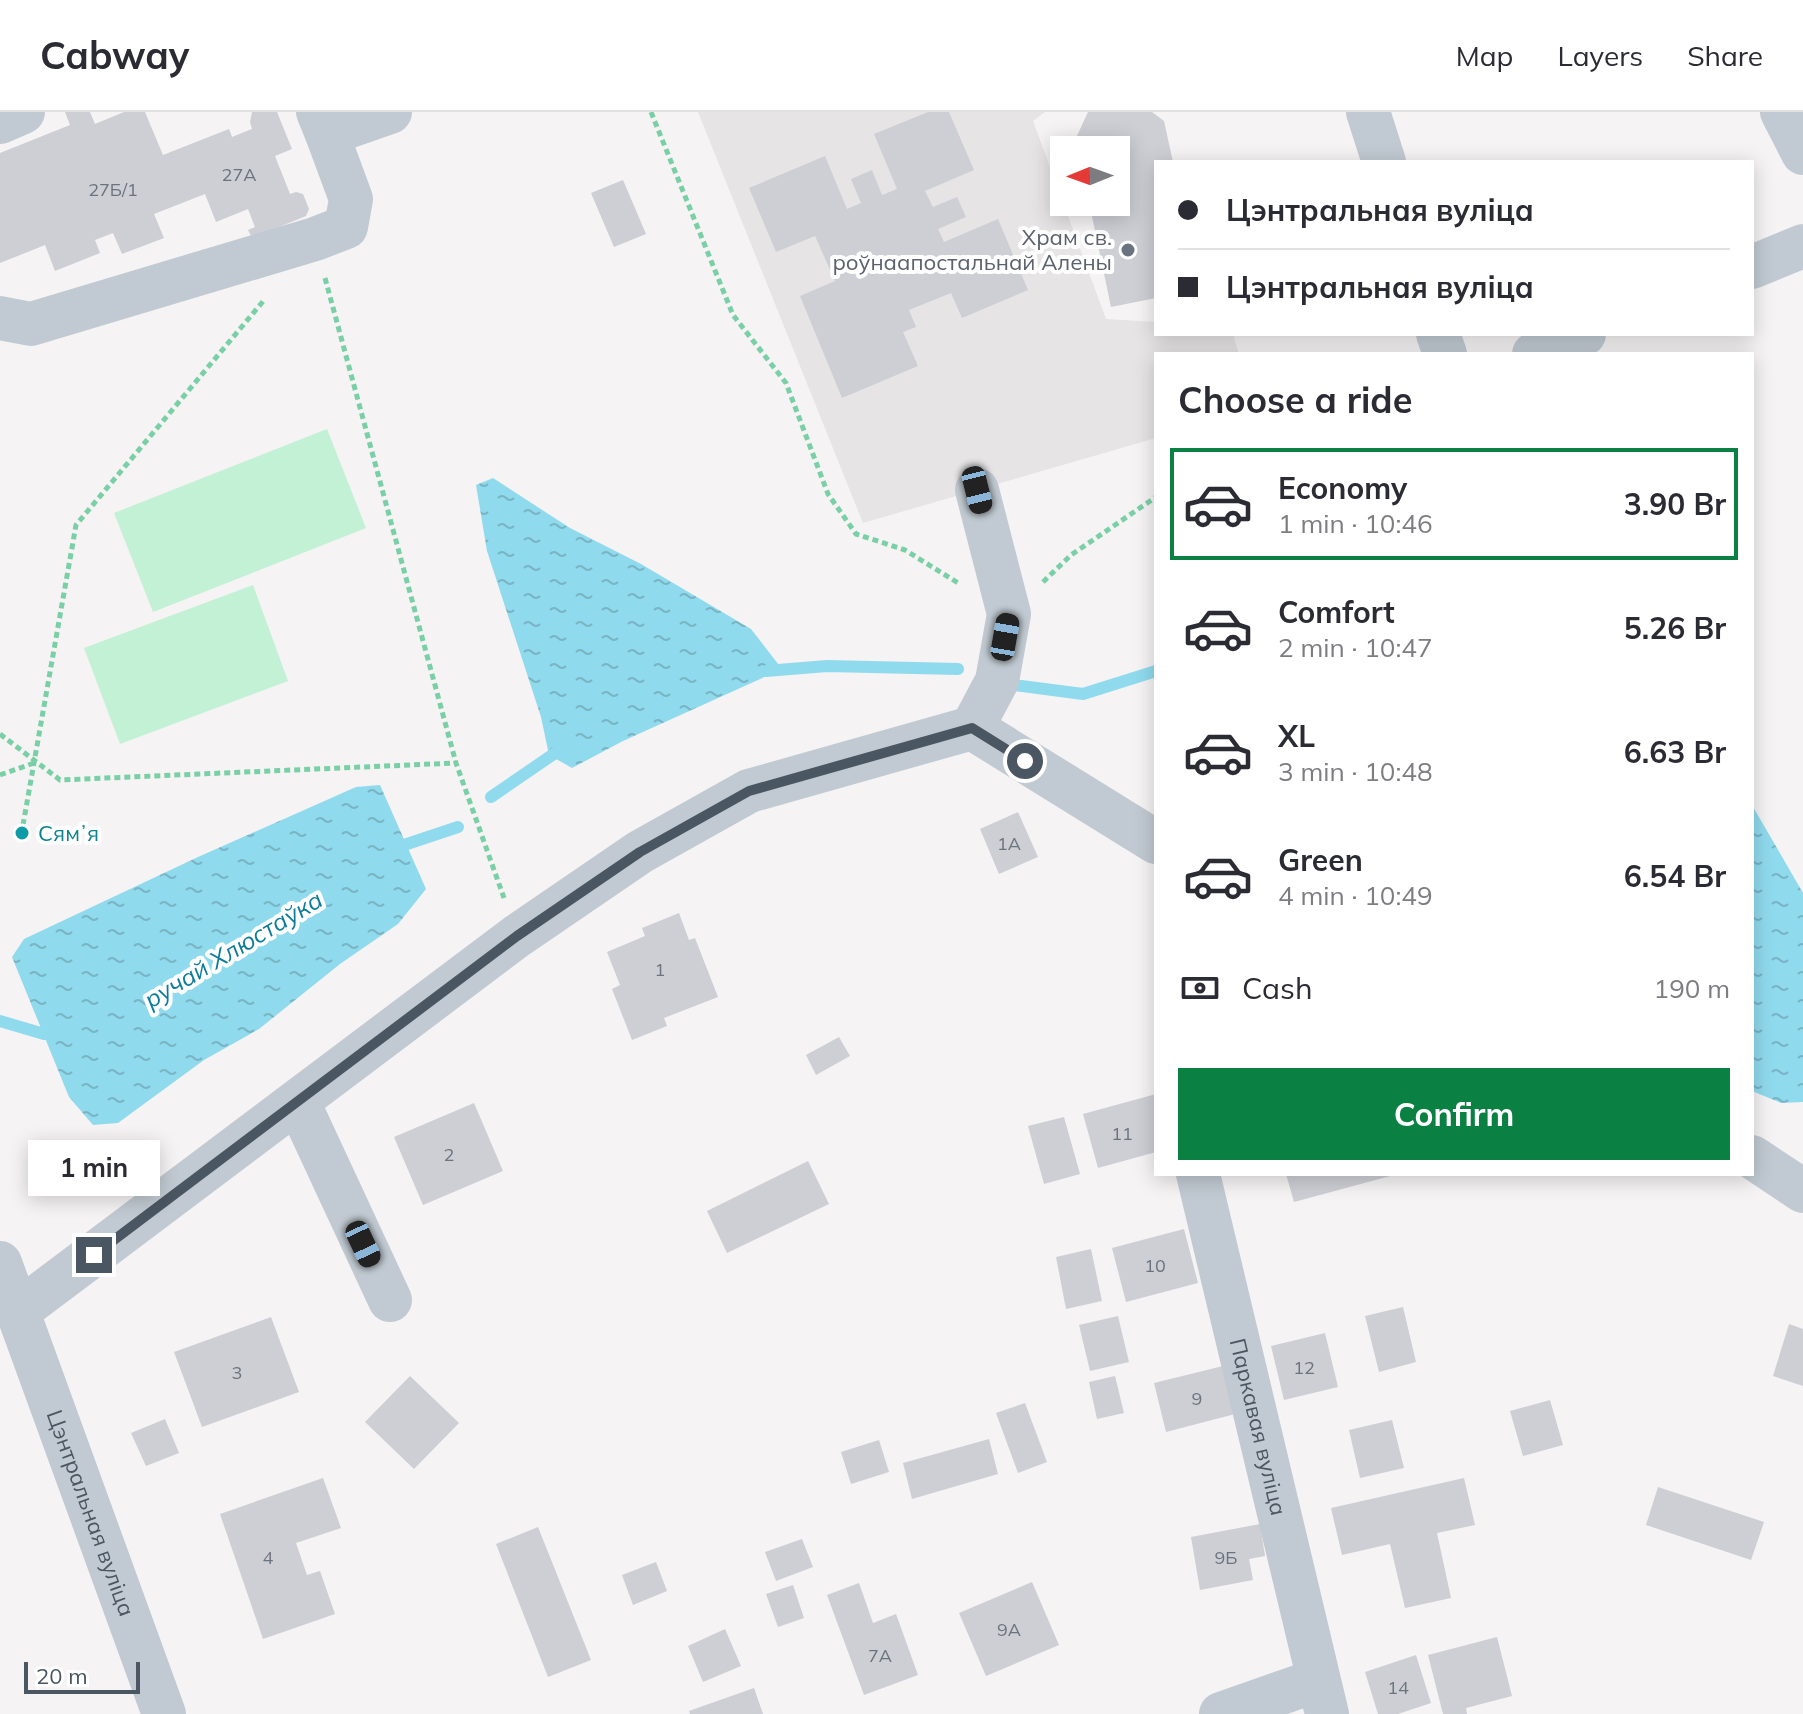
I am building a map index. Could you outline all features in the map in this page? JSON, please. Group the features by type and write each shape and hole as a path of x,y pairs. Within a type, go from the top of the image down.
{"street":[{"path":"0,122 23,112"},
{"path":"0,318 31,324 346,227 351,199 323,123 390,112"},
{"path":"1368,112 1383,160"},
{"path":"1782,112 1803,153"},
{"path":"1754,266 1803,246"},
{"path":"1539,352 1579,336"},
{"path":"17,1312 517,936 640,852 749,791 972,728 997,681 1009,614 977,490"},
{"path":"972,728 1154,841"},
{"path":"298,1102 390,1300"},
{"path":"1754,1158 1803,1191"},
{"name":"Паркавая вуліца","path":"1198,1176 1323,1697 1221,1714"},
{"name":"Цэнтральная вуліца","path":"0,1263 164,1714"}],"path":[{"path":"651,112 733,315 786,383 828,494 856,534 905,550 1009,614 1071,555 1154,498"},
{"path":"315,239 456,763 517,936"},
{"path":"23,825 76,525 265,299"},
{"path":"0,734 60,780 456,763"},
{"path":"0,775 35,763"}],"shaded area":[{"path":"698,112 1045,112 1033,121 1050,167 1050,216 1068,216 1106,319 1154,322 1154,336 1234,336 1238,352 1154,352 1154,439 863,523"}],"green space":[{"path":"327,429 366,528 153,612 114,513"},
{"path":"253,585 288,681 120,744 84,648"}],"water":[{"path":"493,478 570,528 641,564 751,629 782,669 623,741 572,768 549,755 541,717 487,551 476,485"},
{"path":"380,785 426,889 398,924 340,964 259,1029 204,1060 118,1123 93,1125 69,1097 12,957 24,939 356,787"},
{"path":"1754,808 1803,893 1803,1102 1781,1103 1754,1092"}],"building":[{"path":"65,112 90,112 95,124 124,112 145,112 163,155 229,129 232,137 252,129 252,112 277,112 292,149 275,156 290,194 303,194 309,209 306,216 252,238 248,230 255,227 248,209 216,222 205,194 154,214 164,238 122,254 113,233 95,240 100,253 55,271 45,245 0,263 0,153 70,125"},
{"path":"928,112 949,112 974,170 925,191 933,207 957,197 966,217 938,229 944,242 998,219 1028,290 962,318 951,293 909,310 916,327 903,332 918,366 842,398 800,296 835,281 815,236 776,252 749,188 825,156 847,209 861,203 851,179 872,170 882,195 897,189 874,134"},
{"name":"Храм св. роўнаапостальнай Алены","path":"1088,112 1152,112 1164,121 1173,160 1154,160 1154,298 1111,307 1092,216 1130,216 1130,136 1077,136"},
{"path":"623,180 646,234 614,247 591,193"},
{"path":"1018,812 1038,857 999,874 980,829"},
{"path":"679,913 689,940 695,938 718,997 664,1018 667,1026 632,1040 612,989 620,985 607,952 645,936 642,928"},
{"path":"839,1037 850,1056 816,1075 806,1055"},
{"path":"1154,1095 1154,1153 1098,1168 1083,1114"},
{"path":"474,1103 503,1171 423,1205 394,1137"},
{"path":"1064,1117 1080,1174 1044,1184 1028,1126"},
{"path":"808,1161 829,1204 727,1253 707,1211"},
{"path":"1287,1176 1390,1176 1294,1202"},
{"path":"1184,1229 1198,1283 1126,1302 1112,1248"},
{"path":"1091,1249 1102,1301 1066,1309 1056,1257"},
{"path":"1403,1307 1416,1362 1379,1372 1365,1316"},
{"path":"1118,1316 1129,1362 1090,1371 1079,1325"},
{"path":"271,1317 299,1392 202,1427 174,1352"},
{"path":"1789,1324 1803,1329 1803,1386 1773,1376"},
{"path":"1325,1333 1338,1387 1284,1400 1271,1346"},
{"path":"1227,1365 1239,1413 1166,1432 1154,1383"},
{"path":"410,1376 459,1423 414,1469 365,1422"},
{"path":"1115,1376 1124,1413 1097,1419 1089,1382"},
{"path":"1550,1400 1563,1445 1523,1456 1510,1411"},
{"path":"1025,1403 1047,1462 1018,1473 996,1413"},
{"path":"165,1419 179,1453 146,1466 131,1433"},
{"path":"1392,1420 1404,1468 1360,1478 1349,1430"},
{"path":"989,1439 998,1474 912,1499 903,1463"},
{"path":"879,1440 889,1472 851,1484 841,1452"},
{"path":"323,1478 341,1528 296,1543 307,1575 320,1571 335,1614 263,1639 220,1514"},
{"path":"1464,1478 1475,1525 1437,1533 1451,1598 1405,1608 1390,1544 1342,1555 1331,1508"},
{"path":"1658,1487 1764,1522 1751,1560 1646,1525"},
{"path":"1260,1524 1265,1556 1249,1559 1253,1580 1200,1590 1191,1537"},
{"path":"538,1527 591,1660 548,1677 496,1544"},
{"path":"802,1539 813,1567 776,1581 765,1552"},
{"path":"656,1562 667,1591 633,1605 622,1575"},
{"path":"1032,1582 1059,1645 986,1676 959,1613"},
{"path":"859,1583 873,1623 896,1614 918,1675 864,1695 827,1595"},
{"path":"793,1585 804,1618 778,1627 766,1594"},
{"path":"725,1629 741,1666 703,1682 688,1646"},
{"path":"1497,1637 1512,1696 1466,1708 1467,1714 1443,1714 1428,1655"},
{"path":"1416,1655 1431,1703 1398,1714 1378,1714 1365,1672"},
{"path":"754,1688 763,1714 690,1714 689,1711"}],"waterway":[{"name":"ручай Хлюстаўка","path":"766,671 827,666 958,669"},
{"name":"ручай Хлюстаўка","path":"1014,685 1083,694 1154,672"},
{"name":"ручай Хлюстаўка","path":"491,797 561,749"},
{"name":"ручай Хлюстаўка","path":"393,852 404,845 458,827"},
{"name":"ручай Хлюстаўка","path":"0,1021 44,1034 59,1031"}],"place":[{"name":"Храм св. роўнаапостальнай Алены","path":"1128,250"},
{"name":"Сямʼя","path":"22,833"}],"route":[{"path":"94,1255 517,936 640,852 749,791 972,728 1025,761"}]}
